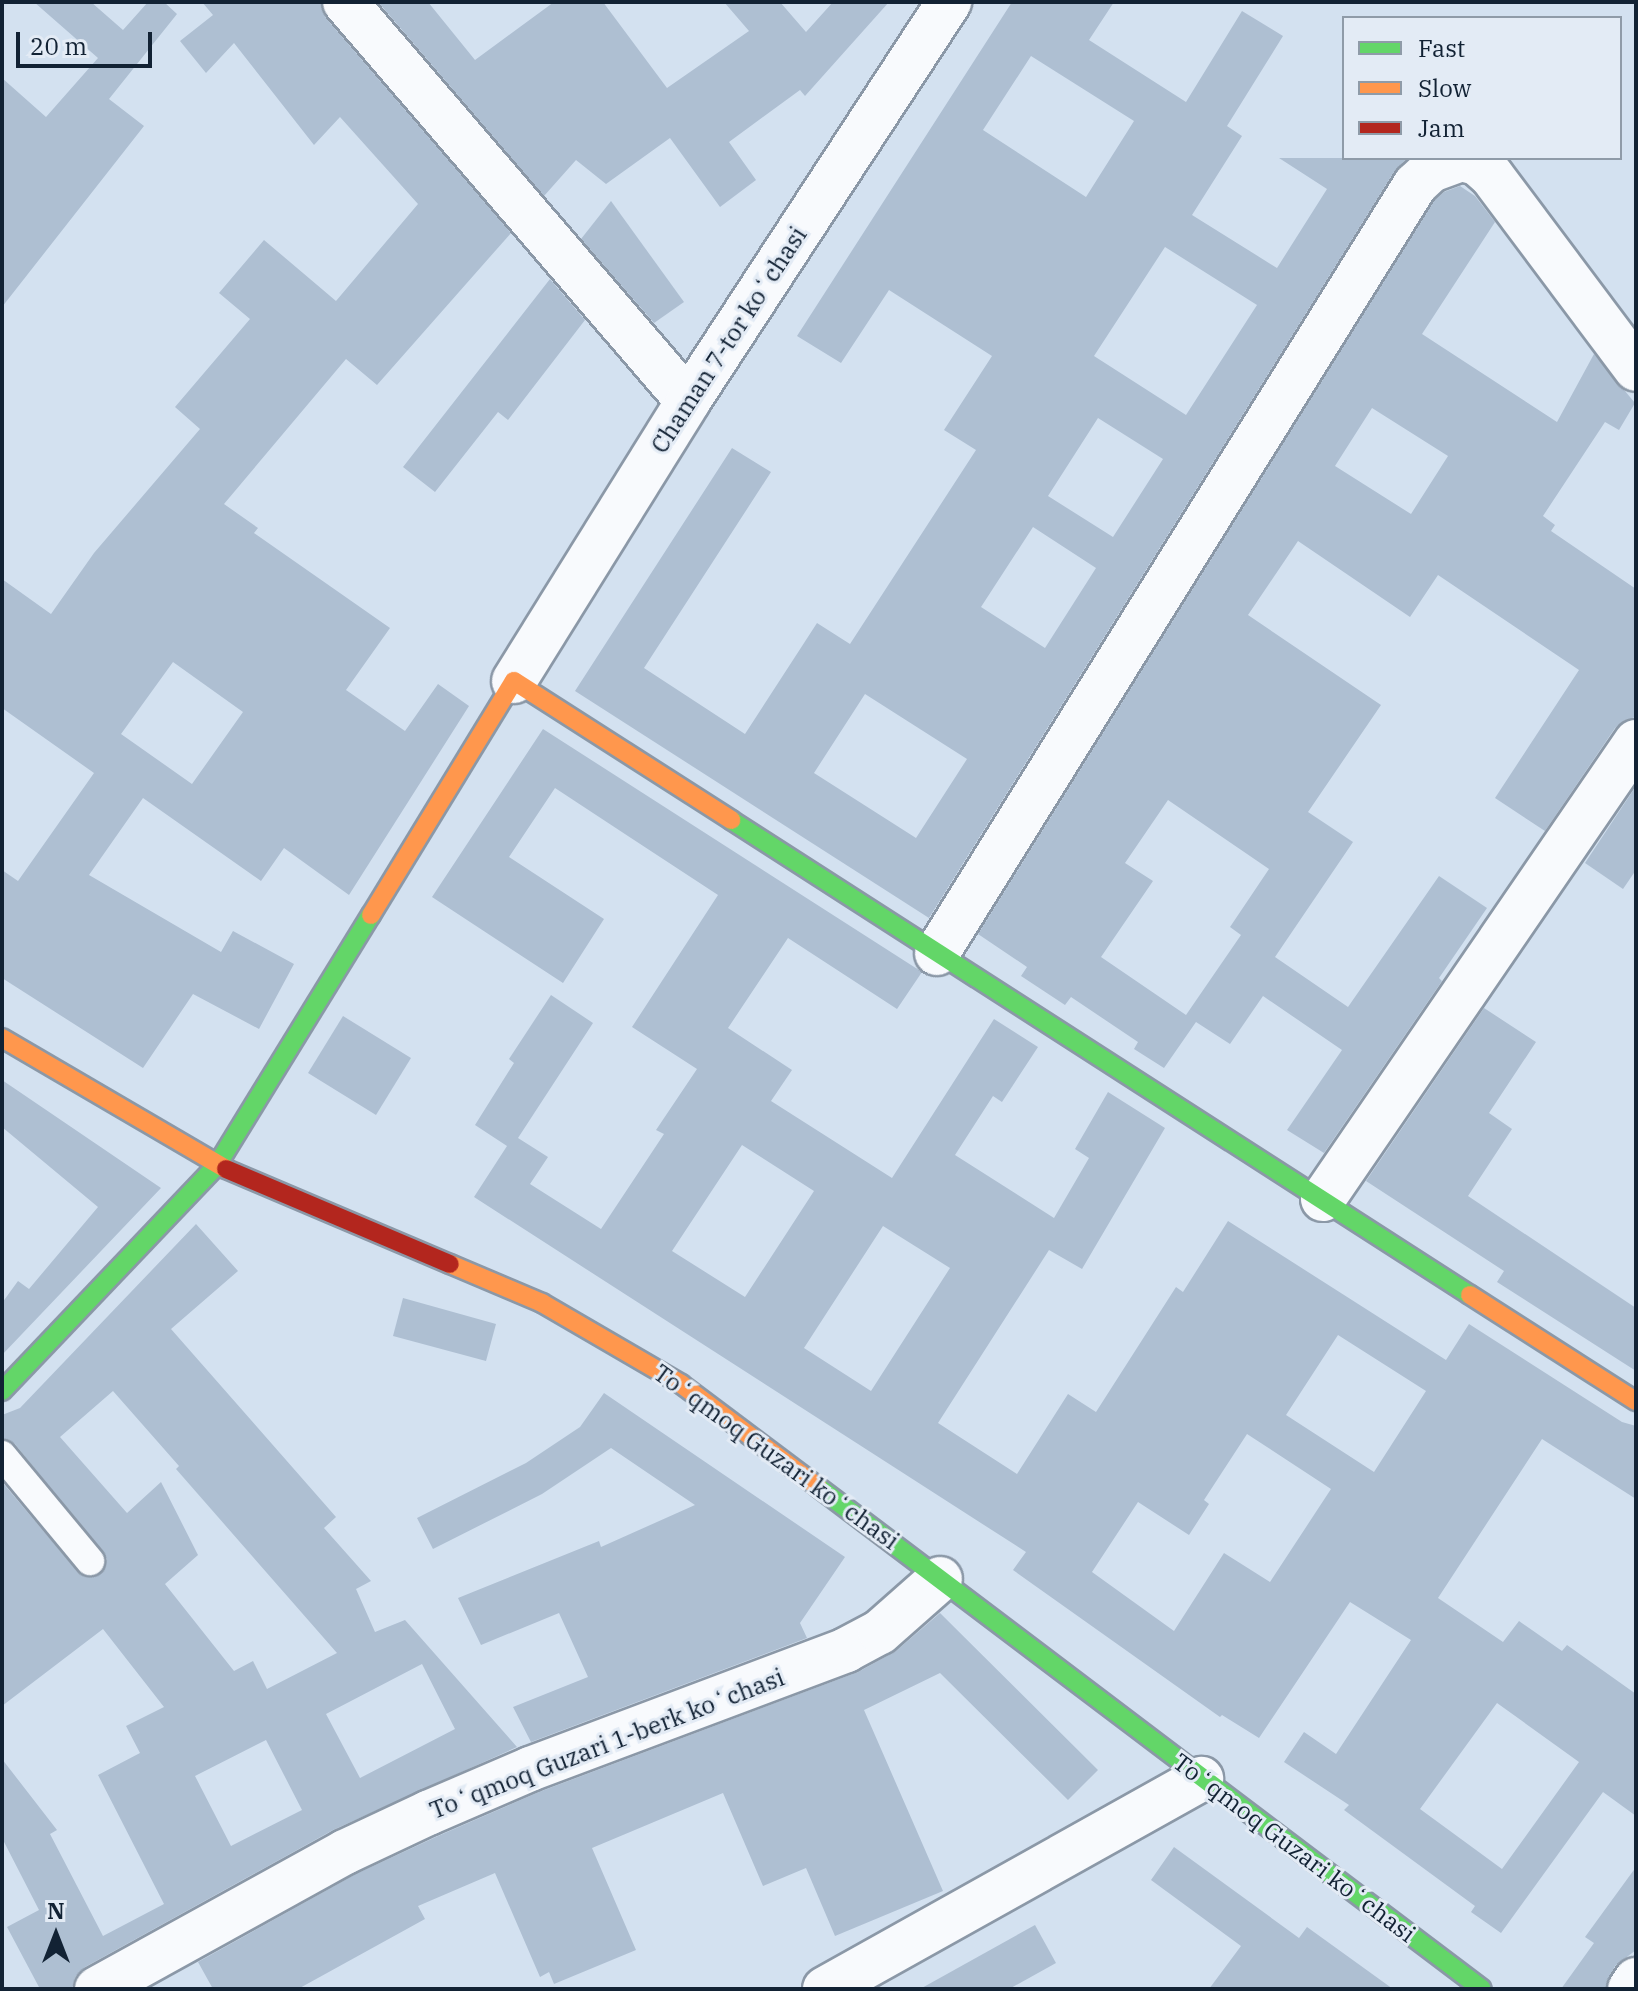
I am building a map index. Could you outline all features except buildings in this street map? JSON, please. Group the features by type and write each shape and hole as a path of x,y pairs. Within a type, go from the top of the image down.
{"street":[{"path":"345,2 688,401"},
{"name":"Chaman 7-tor koʻchasi","path":"514,681 688,401 949,2"},
{"path":"937,953 1415,185 1431,170 1458,160"},
{"path":"1465,160 1477,163 1491,175 1636,369"},
{"path":"2,1391 217,1165 514,681 1636,1401"},
{"path":"1323,1199 1636,742"},
{"name":"Toʻqmoq Guzari koʻchasi","path":"2,1038 217,1165 542,1303 609,1339 681,1384 1482,1989"},
{"name":"Toʻqmoq Guzari 1-berk koʻchasi","path":"97,1989 345,1852 428,1813 530,1769 846,1650 880,1632 940,1579"},
{"path":"825,1989 1201,1779"},
{"path":"1630,1989 1636,1980"}],"lane":[{"path":"2,1455 90,1561"}],"traffic: fast":[{"path":"731,820 1470,1295"},
{"path":"2,1391 217,1165 371,915"},
{"path":"818,1487 1482,1989"}],"traffic: slow":[{"path":"371,915 514,681 731,820"},
{"path":"2,1038 226,1169"},
{"path":"450,1264 542,1303 681,1384 818,1487"},
{"path":"1470,1295 1636,1401"}],"traffic: jam":[{"path":"226,1169 450,1264"}]}
